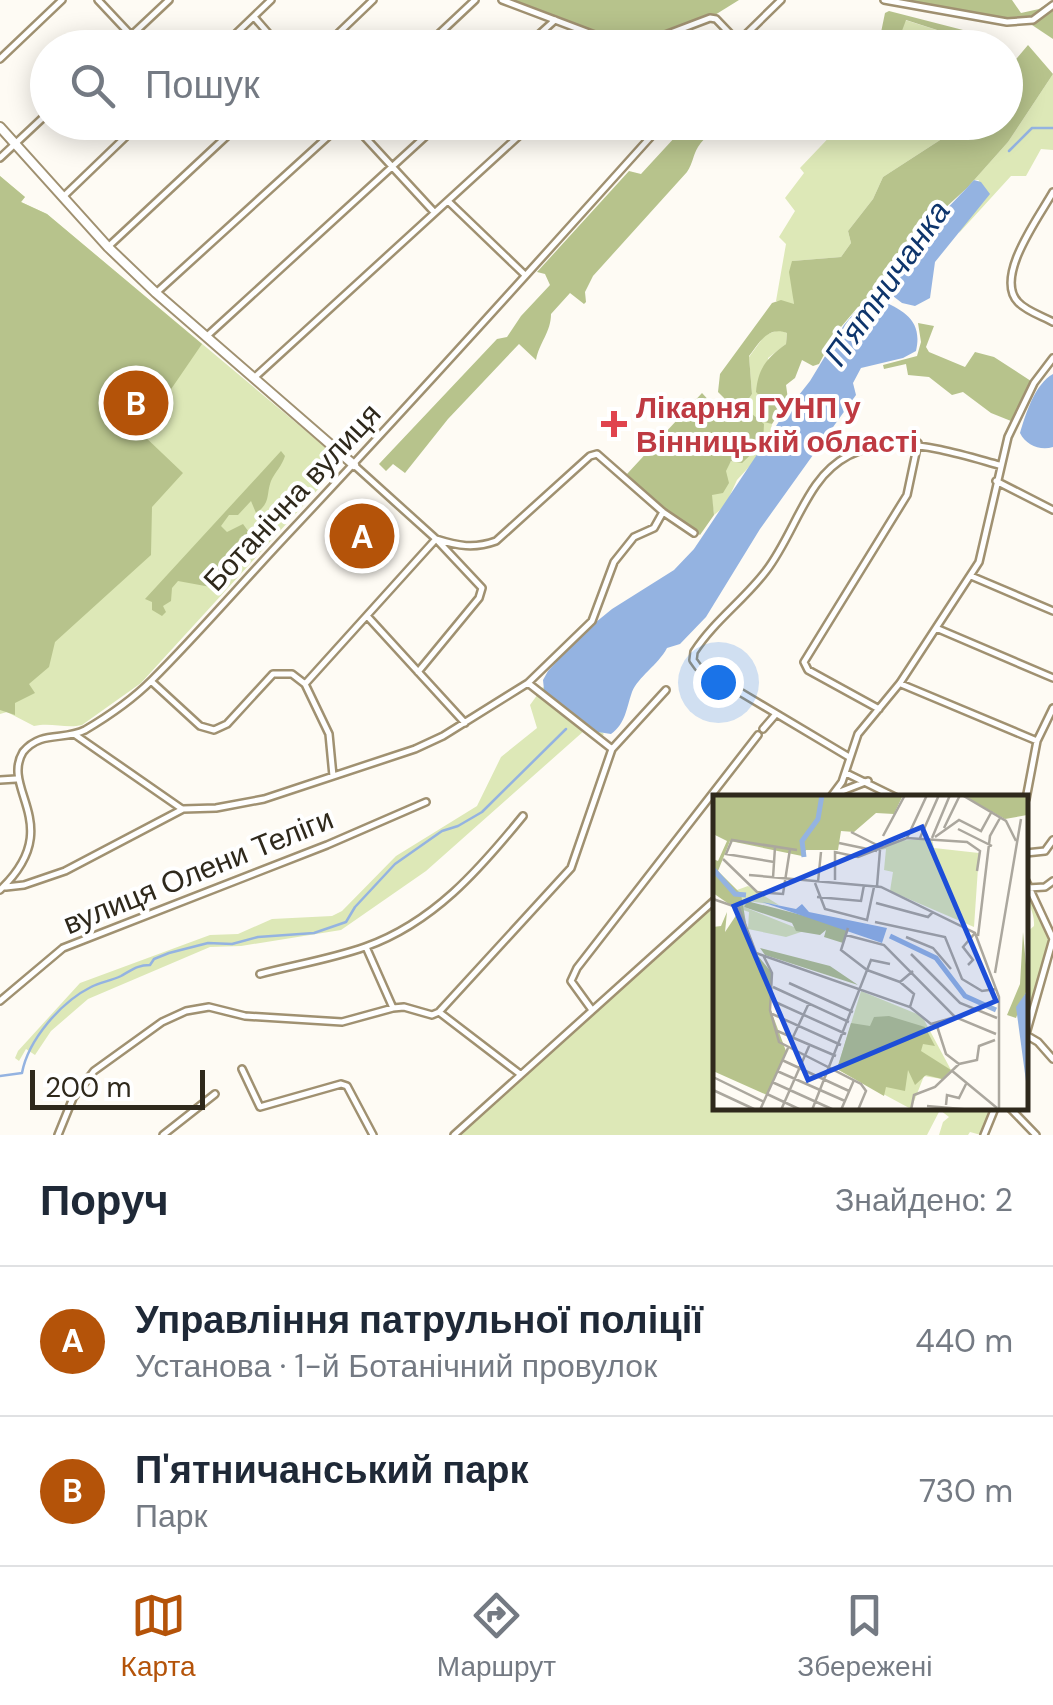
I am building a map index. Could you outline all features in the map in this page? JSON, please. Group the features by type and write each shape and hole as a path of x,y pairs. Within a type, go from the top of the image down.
{"street":[{"path":"31,30 62,0"},
{"path":"98,0 126,30"},
{"path":"138,30 169,0"},
{"path":"240,30 271,0"},
{"path":"342,30 373,0"},
{"path":"443,30 475,0"},
{"path":"502,0 582,30"},
{"path":"750,30 781,0"},
{"path":"884,0 1026,22 1053,5"},
{"path":"254,17 265,30"},
{"path":"678,30 710,18 724,30"},
{"path":"544,30 555,20"},
{"path":"0,60 30,31"},
{"path":"0,127 108,247 156,293 354,464 478,582 482,593 418,672"},
{"path":"0,158 30,129"},
{"path":"63,196 123,140"},
{"path":"108,247 223,140"},
{"path":"156,293 327,140"},
{"path":"365,140 434,213"},
{"path":"206,336 421,140"},
{"path":"254,378 514,140"},
{"name":"Ботанічна вулиця","path":"16,779 19,758 32,743 50,735 74,734 151,681 648,140"},
{"path":"1053,192 1012,267 1009,285 1017,301 1053,322"},
{"path":"448,200 526,275"},
{"path":"833,795 846,773 858,734 900,683 970,576 984,548 1008,437 1033,386 1053,358"},
{"path":"849,757 698,667 693,660 702,640 768,569 830,467 852,452 918,443 999,465"},
{"path":"878,709 808,670 804,662 907,495 918,443"},
{"path":"436,540 479,547 496,541 590,456 597,454 663,512 694,533"},
{"path":"996,481 1053,510"},
{"path":"2,888 65,872 183,810 264,799 415,749 465,723 528,683 592,622 614,562 634,537 654,528 663,512"},
{"path":"305,684 436,540"},
{"path":"970,576 1053,611"},
{"path":"368,617 465,723"},
{"path":"936,628 1053,678"},
{"path":"151,681 200,726 214,730 227,724 273,674 292,674 305,684 329,734 333,776"},
{"path":"528,683 612,749"},
{"path":"900,683 1037,740"},
{"path":"58,1135 73,1098 94,1071 162,1022 186,1011 209,1007 245,1016 342,1022 393,1008 432,1015 440,1012 571,868 612,749 666,690"},
{"path":"1027,795 1037,740 1053,708"},
{"path":"592,1010 571,980 577,968 776,714"},
{"path":"74,734 183,810"},
{"path":"846,773 892,795"},
{"path":"0,780 16,779 29,819 30,840 20,866 2,888"},
{"path":"834,795 868,781"},
{"name":"вулиця Олени Теліги","path":"0,1001 63,948 426,802"},
{"path":"260,974 366,947 406,926 462,887 523,816"},
{"path":"1028,854 1045,851 1053,840"},
{"path":"1028,884 1045,887 1053,881"},
{"path":"1028,886 1053,940 1028,1027"},
{"path":"454,1135 713,902"},
{"path":"366,947 393,1008"},
{"path":"440,1012 521,1075"},
{"path":"1028,1035 1053,1059"},
{"path":"242,1069 260,1107 341,1084 347,1086 373,1135"},
{"path":"162,1135 215,1094"},
{"path":"984,1135 994,1110"},
{"path":"1012,1110 1036,1135"}],"green space":[{"path":"505,0 739,0 710,18 678,30 584,30"},
{"path":"891,0 1012,0 1021,13 1039,9 1053,0 1053,39 1026,21"},
{"path":"885,13 963,30 937,30 906,20 902,30 882,30"},
{"path":"905,20 937,30 902,30"},
{"path":"1028,45 1053,74 1023,119 1023,51"},
{"path":"1053,74 1053,150 1041,149 1026,176 1011,176 959,233 979,180 974,180 1009,140 1023,140 1023,119"},
{"path":"672,140 704,140 687,172 593,276 585,292 586,302 570,293 551,314 536,360 519,344 448,419 405,473 393,464 386,471 379,464 497,339 507,337 550,285 545,274 537,272 629,171 641,174"},
{"path":"827,140 940,140 883,177 873,199 848,231 851,243 841,257 792,261 794,305 776,301 786,244 779,237 795,211 785,198 804,173 800,168"},
{"path":"940,140 1009,140 944,209 879,299 858,307 835,334 819,364 813,366 802,360 795,378 786,385 788,399 772,424 764,422 765,402 756,392 757,384 765,364 786,344 787,333 774,332 760,341 749,356 752,394 746,403 764,424 763,443 742,463 731,461 726,471 729,483 723,493 712,495 714,515 700,535 650,498 627,474 702,393 726,419 735,417 737,411 718,392 720,374 772,303 781,300 794,304 789,272 792,261 841,257 851,243 848,231 873,199 883,177"},
{"path":"0,176 25,197 21,202 47,214 343,462 141,683 76,726 34,726 7,712 0,714"},
{"path":"0,176 25,197 21,202 47,214 202,344 141,433 183,473 152,507 151,555 55,642 49,667 29,684 35,693 15,703 15,715 0,710"},
{"path":"918,323 934,326 926,347 929,352 965,367 975,352 994,357 1034,383 1016,423 991,413 963,392 952,395 929,377 908,375 906,364 884,369 883,365 917,356 921,342"},
{"path":"779,330 787,333 786,344 768,358 764,421 772,424 769,445 737,480 725,506 714,515 711,494 752,414 746,403 752,394 749,357 765,335"},
{"path":"281,451 285,456 271,481 264,506 256,513 251,501 238,515 229,515 221,526 227,532 243,524 251,535 239,539 244,546 236,555 239,561 216,588 178,581 172,588 171,601 163,606 166,612 162,616 152,610 152,602 145,599"},
{"path":"543,687 604,734 599,739 585,730 426,871 341,930 210,947 88,999 51,1031 35,1055 26,1049 19,1061 15,1058 80,983 210,935 238,934 272,919 332,916 342,911 396,856 477,806 501,757 537,728 530,705"},
{"path":"1028,892 1050,937 1028,1014 1028,931 1034,926"},
{"path":"713,901 713,1110 940,1110 927,1135 454,1135"},
{"path":"940,1110 990,1110 981,1135 939,1135 949,1117"}],"water":[{"path":"974,180 981,182 990,194 935,262 930,298 915,306 902,303 889,293 900,265"},
{"path":"879,299 910,318 917,331 916,351 861,368 853,383 856,395 760,529 706,617 680,644 667,648 639,681 616,730 611,734 598,732 544,690 543,680 548,671 585,631 674,570 694,549 844,325 859,307"},
{"path":"1053,374 1053,447 1038,447 1020,433 1036,392"}],"waterway":[{"name":"П'ятничанка","path":"1023,137 1032,128 1053,128"},
{"name":"П'ятничанка","path":"1009,151 1020,140"},
{"name":"П'ятничанка","path":"0,1076 22,1073 25,1060 47,1023 68,1002 94,985 150,965 169,953 208,943 232,944 258,937 314,933 346,922 395,864 442,831 482,812 566,729"}],"place":[{"name":"П'ятничанський парк","path":"136,403"},
{"name":"Лікарня ГУНП у Вінницькій області","path":"614,424"},
{"name":"Управління патрульної поліції","path":"362,536"}]}
